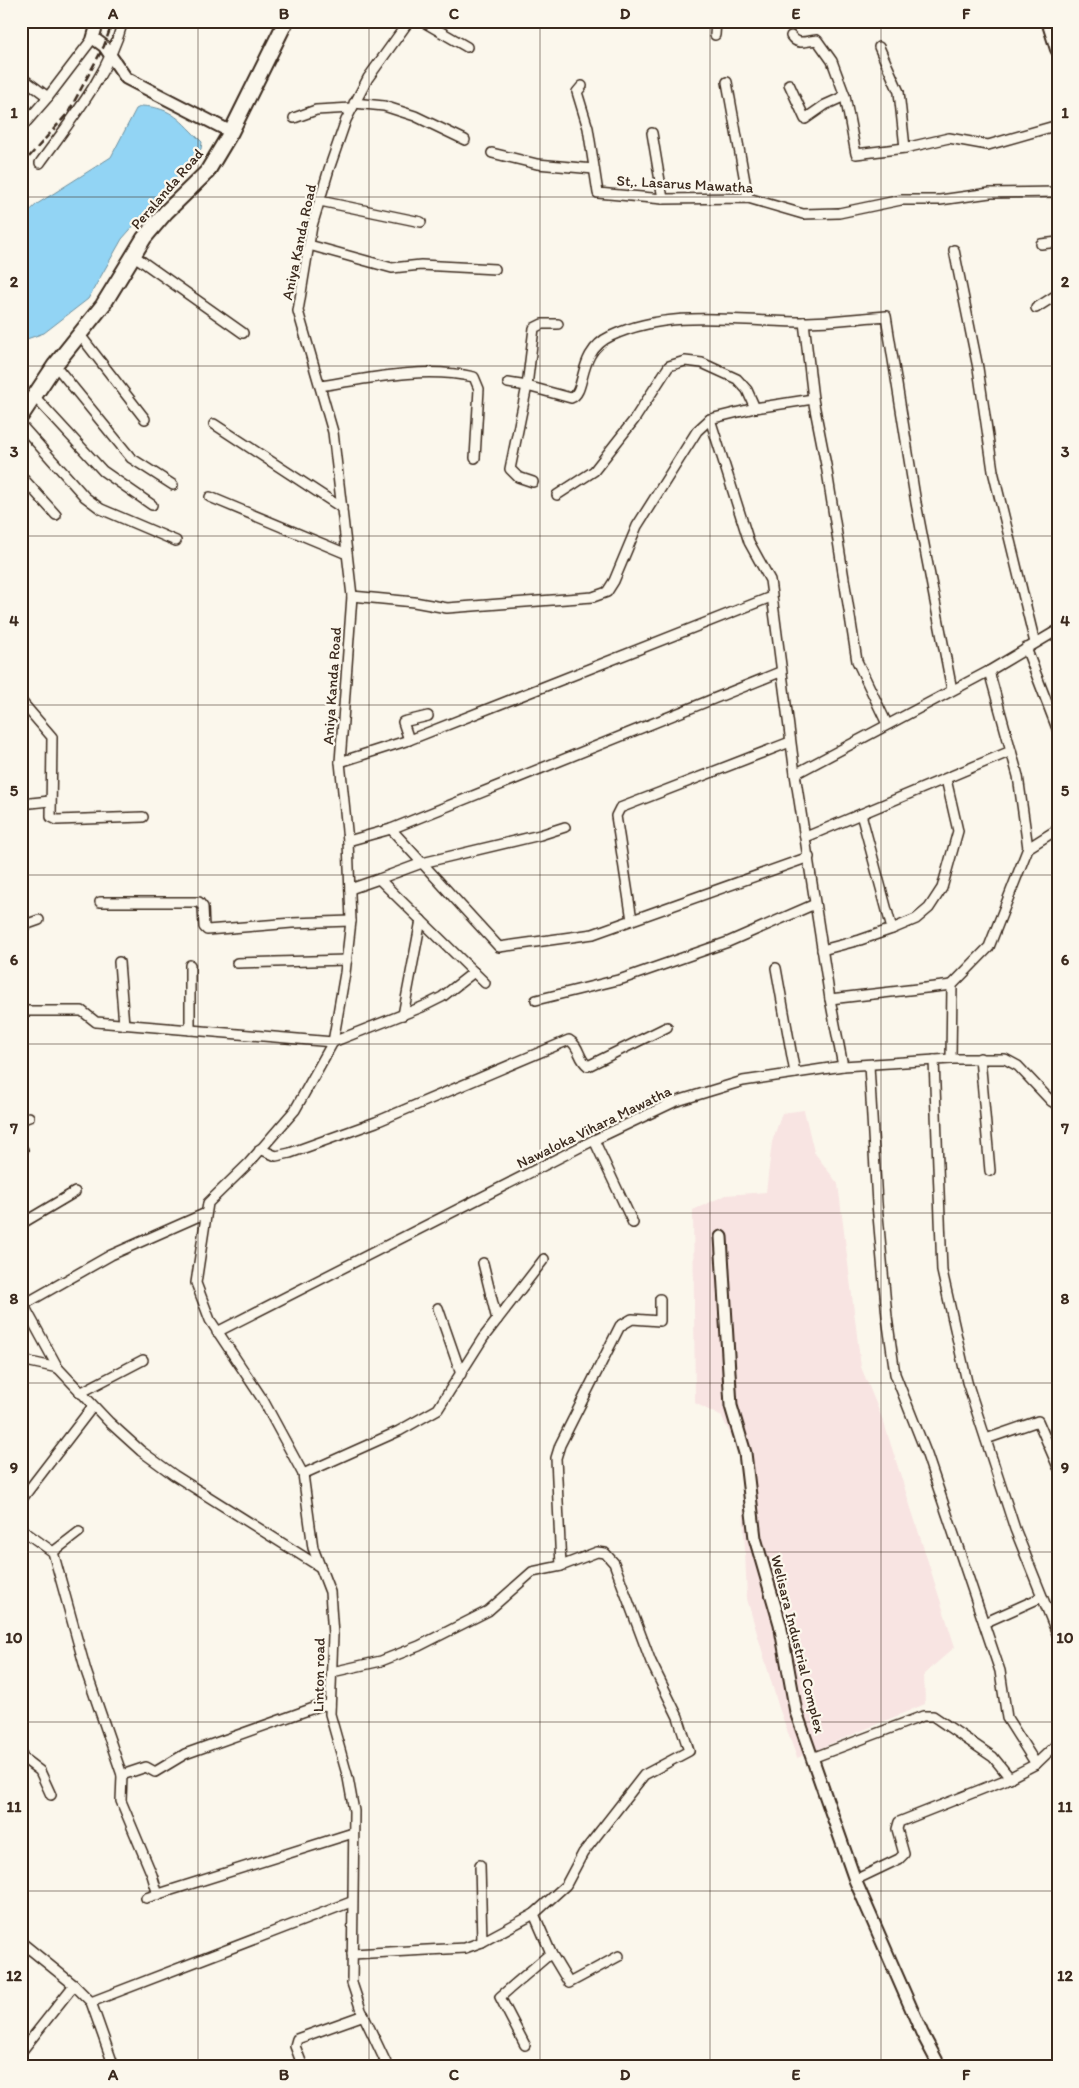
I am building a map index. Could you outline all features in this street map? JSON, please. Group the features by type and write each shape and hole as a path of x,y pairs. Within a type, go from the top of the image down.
{"main road":[{"name":"Peralanda Road","path":"21,416 55,364 103,305 133,255 166,212 207,172 231,132 286,21"},
{"path":"1049,21 1058,49"}],"street":[{"path":"21,128 48,97 93,38 98,21"},
{"path":"40,163 75,115 110,56 123,21"},
{"name":"Aniya Kanda Road","path":"218,1332 210,1320 196,1283 208,1203 295,1110 333,1042 347,960 351,921 350,889 348,841 340,762 352,596 332,432 298,311 309,245 320,201 329,169 353,106 368,78 409,21"},
{"path":"422,21 468,47"},
{"path":"715,35 716,21"},
{"path":"790,36 795,42 800,43 817,40 832,61 845,96 854,151 859,155 949,138 988,145 1058,125"},
{"path":"93,38 104,46 126,78 231,132"},
{"path":"879,47 899,92 904,148"},
{"path":"21,77 48,97"},
{"path":"726,82 748,198"},
{"path":"789,84 805,119 825,105 845,96"},
{"name":"St,. Lasarus Mawatha","path":"582,86 577,92 588,128 598,193 663,199 748,198 803,214 838,213 901,200 940,200 990,193 1058,192"},
{"path":"294,118 316,110 353,106 384,106 414,116 465,140"},
{"path":"652,133 663,199"},
{"path":"492,153 537,164 594,169"},
{"path":"320,201 420,222"},
{"path":"1041,244 1058,242"},
{"path":"309,245 392,268 421,265 495,268"},
{"path":"954,250 978,368 993,471 1035,643"},
{"path":"133,255 243,334"},
{"path":"1036,308 1058,294"},
{"path":"508,383 526,386 554,395 570,398 576,396 579,392 585,364 590,352 597,345 610,336 652,322 677,318 804,322 886,316 916,503 952,690"},
{"path":"804,322 813,400 826,465 857,661 887,724"},
{"path":"532,482 518,477 510,470 526,386 534,328 542,324 558,324"},
{"path":"80,335 145,419"},
{"path":"557,495 594,471 634,420 669,366 685,361 702,363 737,380 747,390 755,408"},
{"path":"55,364 131,458 173,486"},
{"path":"320,386 391,374 434,373 474,377 479,389 475,458"},
{"path":"34,395 102,471 152,505"},
{"path":"352,596 414,602 447,608 593,597 607,592 614,582 637,526 697,431 710,419 755,408 813,400"},
{"path":"710,419 749,542 770,580 790,742 830,999 843,1066"},
{"path":"214,424 342,508"},
{"path":"21,425 85,497 101,509 176,541"},
{"path":"21,476 56,515"},
{"path":"210,497 347,554"},
{"path":"340,762 409,740 771,597"},
{"path":"795,774 989,671 1058,630"},
{"path":"1026,648 1058,731"},
{"path":"830,999 952,985 989,947 1028,848 1018,776 989,671"},
{"path":"348,841 390,829 780,672"},
{"path":"21,701 52,736 51,817 57,820 143,817"},
{"path":"409,740 403,722 428,716"},
{"path":"632,920 616,816 620,808 790,742"},
{"path":"806,837 1011,751"},
{"path":"822,950 892,929 916,919 929,908 942,888 958,831 946,779"},
{"path":"21,804 50,801"},
{"path":"861,814 892,929"},
{"path":"350,889 422,863 540,835 565,827"},
{"path":"390,829 499,947 593,934 809,857"},
{"path":"1028,848 1058,829"},
{"path":"379,879 485,983"},
{"path":"100,902 199,902 203,906 204,927 207,930 292,923 351,921"},
{"path":"536,1000 622,980 728,942 815,904"},
{"path":"21,926 39,920"},
{"path":"403,1015 421,920"},
{"path":"237,963 347,960"},
{"path":"119,962 124,1025"},
{"path":"190,964 190,1030"},
{"path":"776,968 795,1073"},
{"path":"21,1012 82,1011 96,1022 333,1042 403,1015 442,997 474,972"},
{"path":"951,1059 952,985"},
{"path":"260,1149 276,1156 290,1153 376,1122 568,1040 576,1044 583,1062 588,1066 667,1027"},
{"path":"980,1058 990,1171"},
{"name":"Nawaloka Vihara Mawatha","path":"218,1332 594,1140 674,1102 743,1081 843,1066 951,1059 1005,1059 1018,1066 1051,1101 1058,1105"},
{"path":"934,1060 942,1271 967,1382 1015,1529 1058,1636"},
{"path":"869,1065 877,1204 887,1317 895,1374 927,1455 1000,1671 1007,1718 1036,1764"},
{"path":"594,1140 633,1223"},
{"path":"21,1224 75,1192"},
{"path":"206,1213 111,1255 22,1302 58,1368 80,1393 141,1451 174,1475 320,1566"},
{"name":"Welisara Industrial Complex","path":"721,1236 731,1406 747,1461 755,1538 780,1624 796,1712 855,1880 922,2033 940,2067"},
{"path":"303,1474 399,1431 438,1409 483,1338 544,1259"},
{"path":"483,1263 497,1320"},
{"path":"561,1566 556,1458 560,1445 620,1326 632,1319 660,1321 660,1299"},
{"path":"438,1308 461,1374"},
{"name":"Linton road","path":"218,1332 263,1400 303,1474 310,1531 330,1592 334,1634 330,1714 348,1778 354,1811 351,1902 352,1983 364,2015 388,2067"},
{"path":"21,1360 58,1368"},
{"path":"80,1393 143,1360"},
{"path":"21,1500 93,1406"},
{"path":"986,1439 1038,1421 1058,1467"},
{"path":"21,1529 53,1552 86,1671 122,1775 121,1801 152,1875 158,1895"},
{"path":"53,1552 79,1532"},
{"path":"332,1672 381,1661 419,1646 488,1611 532,1572 561,1566 597,1552 605,1553 614,1563 651,1662 678,1717 688,1751 644,1775 583,1853 566,1885 534,1914 482,1942 465,1948 352,1954"},
{"path":"984,1623 1042,1597"},
{"path":"122,1775 146,1767 155,1772 186,1754 322,1705 330,1706"},
{"path":"812,1758 923,1716 933,1716 993,1758 1010,1778"},
{"path":"855,1880 899,1859 904,1854 898,1829 900,1822 1010,1778 1036,1764 1058,1743"},
{"path":"21,1752 23,1758 40,1771 51,1794"},
{"path":"146,1898 353,1833"},
{"path":"480,1865 482,1942"},
{"path":"90,2002 351,1902"},
{"path":"534,1914 551,1953 569,1983 619,1956"},
{"path":"21,1942 74,1985 90,2002 114,2067"},
{"path":"525,2045 500,1997 551,1953"},
{"path":"21,2052 74,1985"},
{"path":"303,2067 295,2046 297,2039 364,2015"}],"shaded area":[{"path":"804,1110 814,1152 838,1184 861,1367 884,1423 955,1647 924,1674 925,1704 797,1758 778,1705 747,1599 741,1457 722,1417 695,1403 693,1210 726,1195 766,1192 772,1142 782,1113"}],"water":[{"path":"142,106 153,107 176,117 202,142 201,149 122,239 88,299 44,333 21,341 21,219 37,204 111,157 136,109"}],"railway":[{"path":"21,166 68,113 104,46 113,21"}]}
